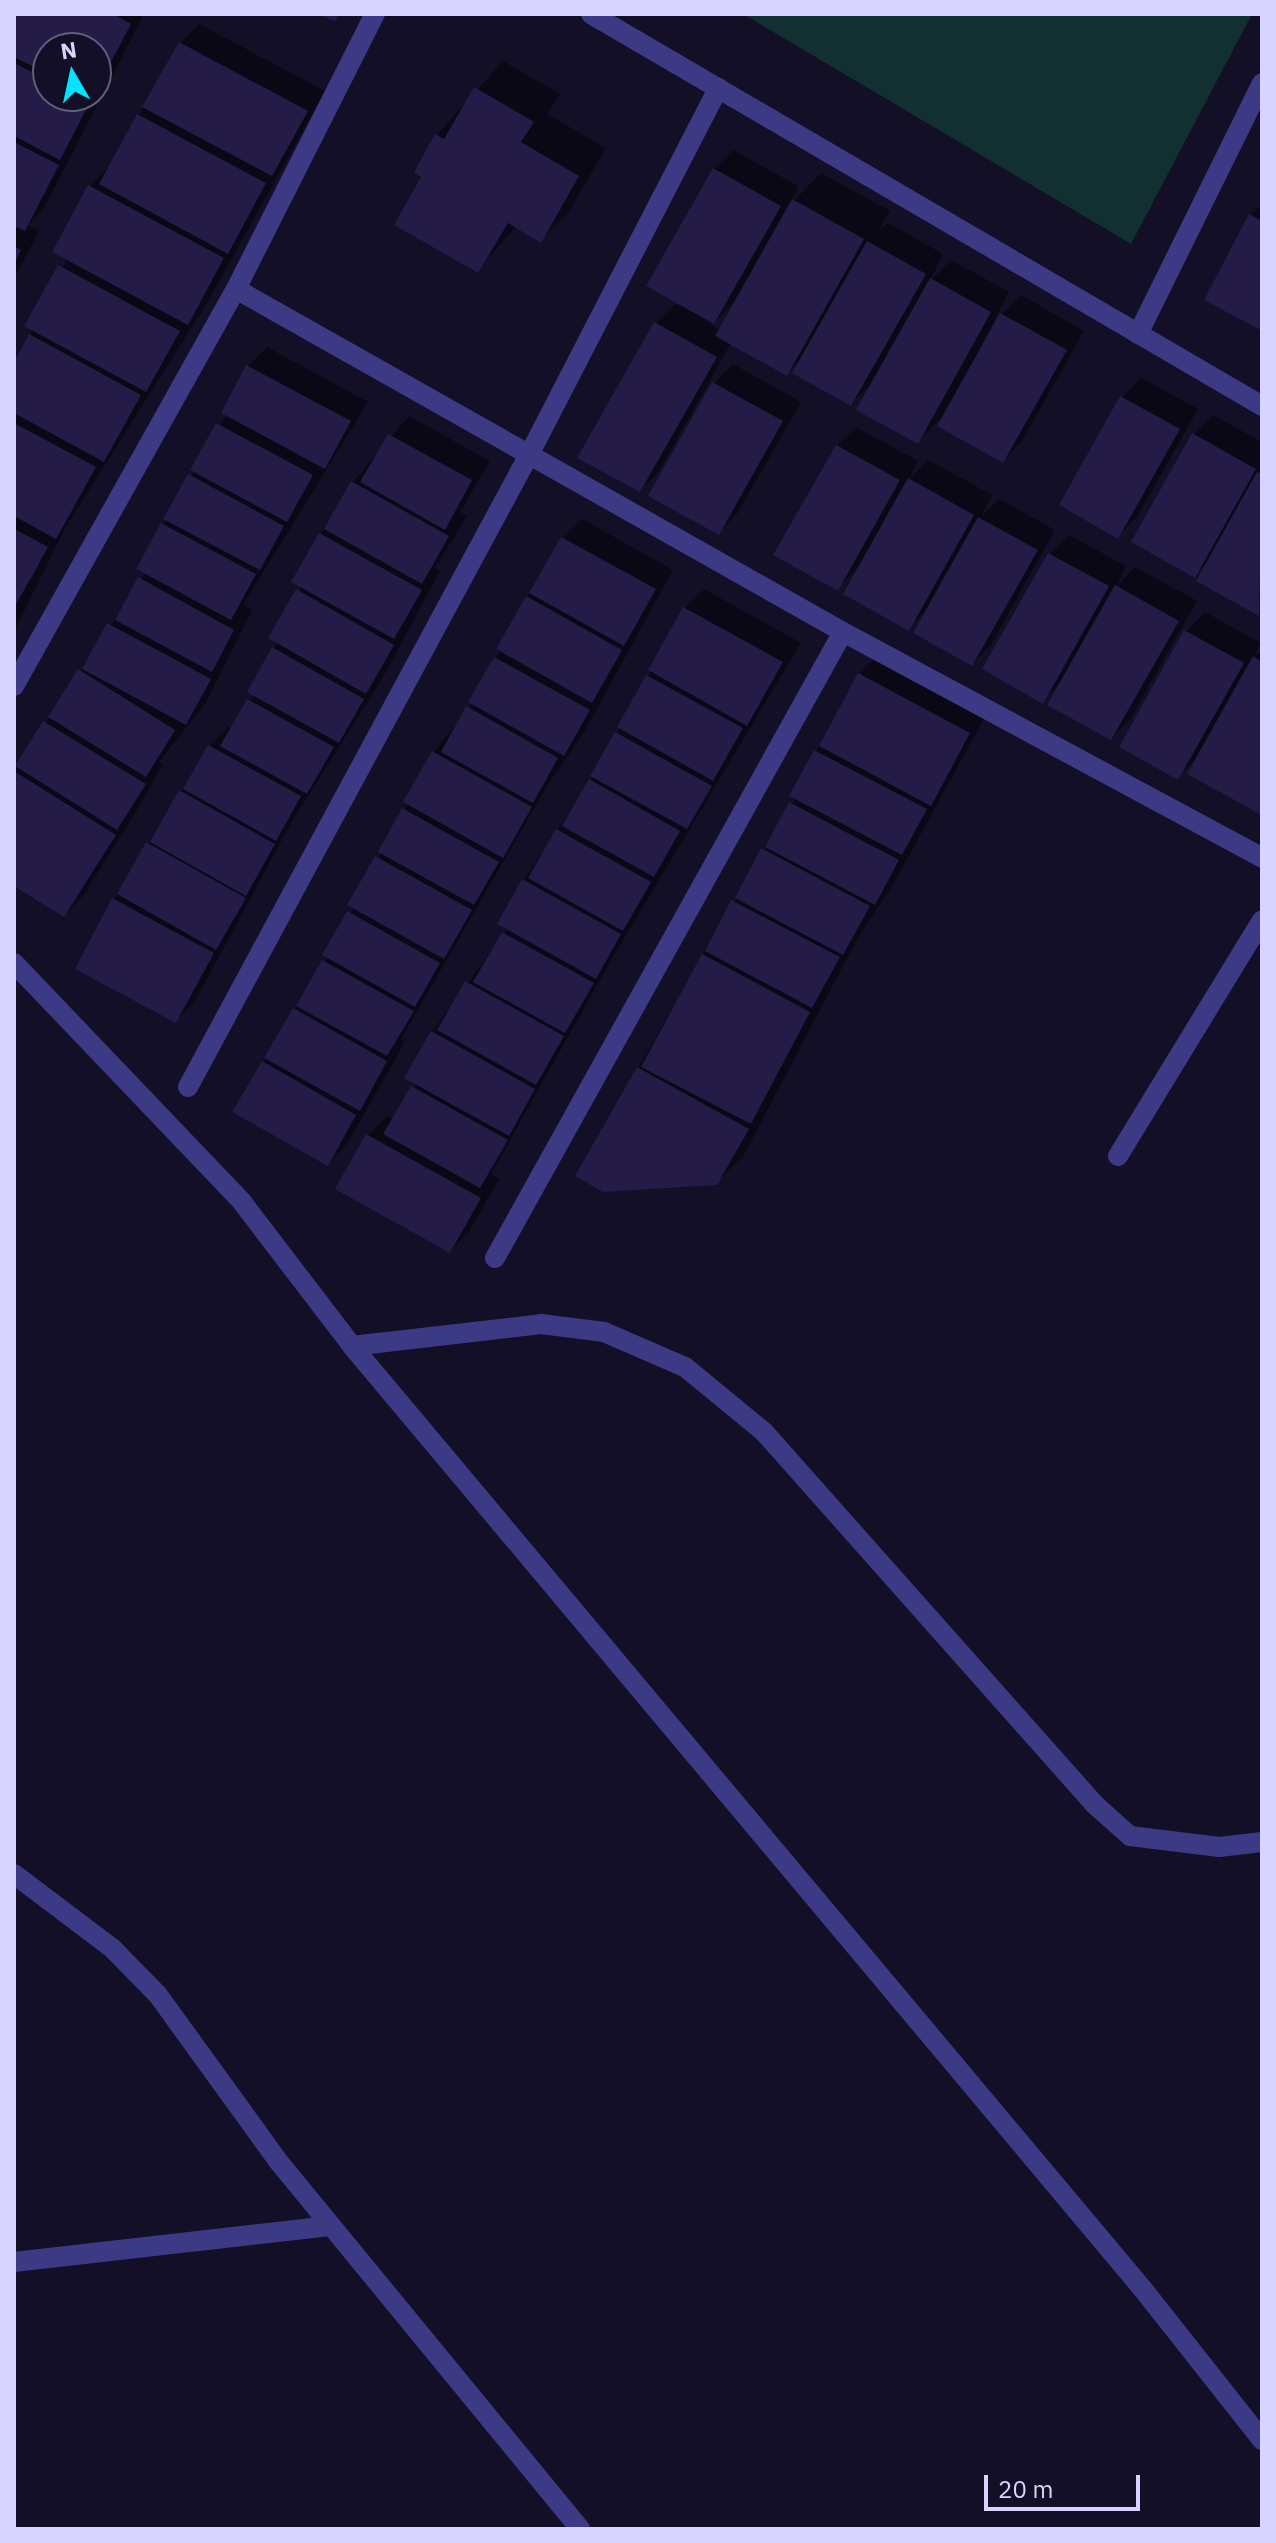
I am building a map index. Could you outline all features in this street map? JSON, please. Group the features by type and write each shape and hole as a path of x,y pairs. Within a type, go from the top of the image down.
{"street":[{"path":"14,686 236,289 375,14"},
{"path":"591,14 1262,406"},
{"path":"1138,334 1262,83"},
{"path":"188,1087 530,453 718,88"},
{"path":"236,289 843,632 1262,858"},
{"path":"495,1258 843,632"},
{"path":"1118,1156 1262,920"},
{"path":"14,963 242,1202 352,1346 1142,2288 1262,2440"},
{"path":"352,1346 541,1324 604,1332 685,1367 764,1432 1094,1804 1130,1836 1219,1847 1262,1842"},
{"path":"14,1874 113,1949 158,1995 330,2226 580,2529"},
{"path":"14,2262 330,2226"}],"green space":[{"path":"743,14 1252,14 1131,244"}],"building":[{"path":"14,14 113,14 131,24 112,60 112,32 32,32 32,66 14,57"},
{"path":"319,14 339,14 335,22"},
{"path":"179,42 308,111 272,176 142,107"},
{"path":"14,63 32,72 32,112 85,112 60,160 14,136"},
{"path":"474,87 534,122 521,142 579,176 541,243 508,223 478,273 394,225 421,177 414,172 435,134 444,139"},
{"path":"137,114 266,183 228,254 99,184"},
{"path":"14,142 59,165 25,231 14,226"},
{"path":"713,168 781,206 714,324 646,286"},
{"path":"88,185 224,258 188,325 52,252"},
{"path":"792,199 864,239 787,376 715,336"},
{"path":"1249,214 1262,221 1262,331 1204,300"},
{"path":"867,241 926,274 851,406 792,373"},
{"path":"14,246 21,250 14,265"},
{"path":"58,265 180,331 146,392 24,326"},
{"path":"930,278 991,312 918,444 856,410"},
{"path":"1000,313 1067,350 1003,463 937,426"},
{"path":"654,322 717,357 640,492 577,458"},
{"path":"29,334 141,395 104,462 14,413 14,362"},
{"path":"246,365 351,421 325,469 221,413"},
{"path":"712,382 783,421 719,535 648,496"},
{"path":"1120,396 1180,429 1118,539 1059,505"},
{"path":"14,423 96,467 56,539 14,516"},
{"path":"216,423 313,475 287,522 190,470"},
{"path":"1192,433 1256,469 1195,578 1131,542"},
{"path":"388,434 472,480 445,530 360,482"},
{"path":"836,445 900,480 838,591 773,555"},
{"path":"1257,472 1262,474 1259,616 1196,581"},
{"path":"188,474 284,526 260,570 163,519"},
{"path":"908,478 974,515 909,631 843,594"},
{"path":"351,481 449,536 422,584 324,529"},
{"path":"978,517 1038,550 972,666 913,633"},
{"path":"161,523 256,574 231,620 136,569"},
{"path":"14,529 48,547 14,608"},
{"path":"319,533 422,590 394,639 291,582"},
{"path":"561,537 656,589 624,646 529,593"},
{"path":"1048,553 1109,586 1043,704 982,669"},
{"path":"138,577 234,630 212,672 115,620"},
{"path":"1115,585 1179,621 1111,740 1047,705"},
{"path":"296,589 394,645 366,694 268,638"},
{"path":"526,596 622,650 592,703 496,649"},
{"path":"683,607 783,662 747,726 648,670"},
{"path":"107,623 211,679 186,725 82,669"},
{"path":"1184,630 1244,663 1178,780 1119,747"},
{"path":"272,647 364,699 339,743 247,692"},
{"path":"1253,656 1262,662 1260,814 1187,774"},
{"path":"494,657 590,710 564,756 468,702"},
{"path":"78,669 175,730 146,777 48,717"},
{"path":"858,673 970,733 931,806 819,746"},
{"path":"646,675 743,728 713,781 617,727"},
{"path":"247,699 334,747 307,794 220,746"},
{"path":"466,706 558,758 533,803 441,752"},
{"path":"43,721 146,784 117,830 15,766"},
{"path":"615,732 712,786 687,829 590,776"},
{"path":"208,745 301,796 276,841 183,789"},
{"path":"814,750 927,809 902,855 789,796"},
{"path":"432,751 532,807 503,858 403,802"},
{"path":"14,771 116,835 64,917 14,886"},
{"path":"589,779 680,831 654,877 562,826"},
{"path":"179,790 275,844 246,896 150,842"},
{"path":"789,802 899,860 875,905 765,847"},
{"path":"402,808 499,862 474,905 378,852"},
{"path":"556,829 651,882 623,931 528,878"},
{"path":"146,842 246,898 216,950 117,894"},
{"path":"761,848 870,906 843,955 735,898"},
{"path":"375,856 472,910 444,959 347,905"},
{"path":"522,879 621,934 596,979 497,924"},
{"path":"112,898 214,953 176,1023 75,969"},
{"path":"731,900 840,957 812,1008 705,951"},
{"path":"347,911 440,963 415,1007 322,955"},
{"path":"502,932 594,983 565,1033 473,982"},
{"path":"702,954 810,1012 751,1124 641,1067"},
{"path":"322,960 414,1011 387,1056 296,1006"},
{"path":"465,981 564,1036 536,1085 437,1030"},
{"path":"293,1008 387,1061 360,1111 264,1058"},
{"path":"431,1031 535,1089 509,1136 404,1078"},
{"path":"262,1061 356,1115 328,1166 232,1112"},
{"path":"637,1067 749,1129 717,1185 603,1192 575,1176"},
{"path":"411,1086 508,1140 480,1188 383,1134"},
{"path":"366,1134 481,1198 450,1253 335,1189"}]}
